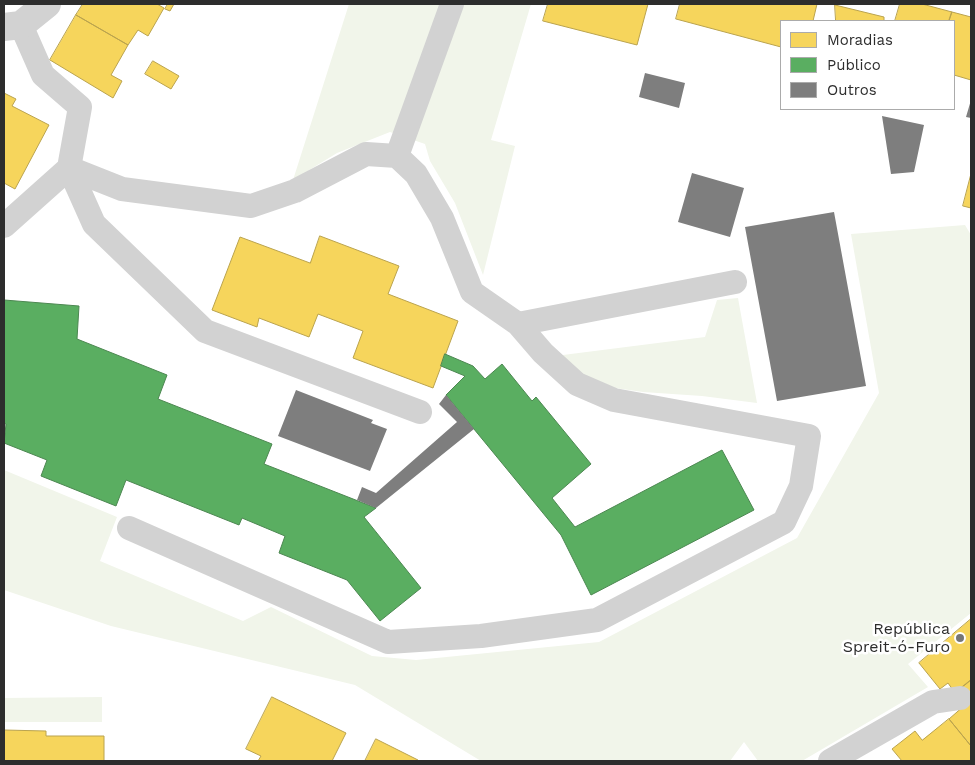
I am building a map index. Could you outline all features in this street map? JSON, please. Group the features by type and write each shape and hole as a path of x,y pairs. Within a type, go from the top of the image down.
{"street":[{"path":"13,26 47,4"}],"lane":[{"path":"396,156 452,4"},
{"path":"13,26 43,75 80,107 69,168 94,224 205,331 420,412"},
{"path":"69,168 122,189 251,206 295,191 366,154 396,156 416,174 442,218 472,292 518,324 543,353 577,384 614,400 809,436 801,486 784,522 596,620 481,636 388,642 129,528"},
{"path":"4,226 69,168"},
{"path":"518,324 735,282"},
{"path":"830,761 933,702 960,698"}],"shaded area":[{"path":"349,4 531,4 491,140 515,146 483,275 455,203 430,161 425,144 390,132 337,153 293,180"},
{"path":"965,225 971,235 971,613 908,664 928,687 802,761 758,761 744,742 730,761 481,761 355,685 111,626 4,590 4,470 117,517 100,561 243,621 271,607 372,656 416,660 599,642 797,538 879,393 851,234"},
{"path":"738,298 757,403 601,386 555,356 705,337 717,300"},
{"path":"102,697 102,722 4,722 4,698"}],"building: Moradias":[{"path":"83,4 157,4 164,8 148,36 138,30 128,45 76,15"},
{"path":"168,4 174,4 170,11 165,9"},
{"path":"548,4 648,4 637,45 543,21"},
{"path":"680,4 817,4 813,20 780,20 780,47 676,19"},
{"path":"900,4 922,4 952,12 949,20 895,20"},
{"path":"835,5 884,17 884,20 836,20"},
{"path":"952,12 971,17 971,80 955,75 955,20 949,20"},
{"path":"76,15 128,45 111,75 122,81 113,98 50,60"},
{"path":"153,61 179,76 171,89 145,74"},
{"path":"4,93 16,99 12,106 49,125 15,189 4,183"},
{"path":"971,174 971,208 963,206"},
{"path":"320,236 399,266 388,294 458,321 433,388 353,358 363,331 318,314 309,337 259,318 257,327 212,310 240,237 310,263"},
{"name":"República Spreit-ó-Furo","path":"971,619 971,680 955,693 948,683 940,689 919,663"},
{"path":"971,680 971,746 949,719 965,705 955,693"},
{"path":"272,697 346,733 332,761 258,761 261,756 246,749"},
{"path":"949,719 971,746 971,761 902,761 892,749 915,731 922,740"},
{"path":"4,730 46,731 46,736 104,736 104,761 4,761"},
{"path":"376,739 418,760 365,761"}],"building: Público":[{"path":"4,300 79,306 77,339 167,375 158,399 272,444 264,464 376,508 364,517 421,588 380,621 347,580 279,553 285,536 242,518 239,525 126,480 116,506 41,476 47,460 4,443 6,424 4,423"},
{"path":"445,354 473,366 485,379 502,364 532,401 536,397 591,464 552,498 575,527 722,450 754,510 591,595 561,535 446,395 465,376 441,366"}],"building: Outros":[{"path":"645,73 685,83 679,108 639,97"},
{"path":"971,100 971,118 966,117"},
{"path":"882,116 924,125 914,172 891,174"},
{"path":"692,173 744,188 730,237 678,222"},
{"path":"834,212 866,386 777,401 745,227"},
{"path":"296,390 373,420 371,423 387,429 370,471 278,436"},
{"path":"446,395 474,429 376,508 357,500 362,487 376,493 457,422 439,404"}],"place":[{"name":"República Spreit-ó-Furo","path":"960,638"}]}
